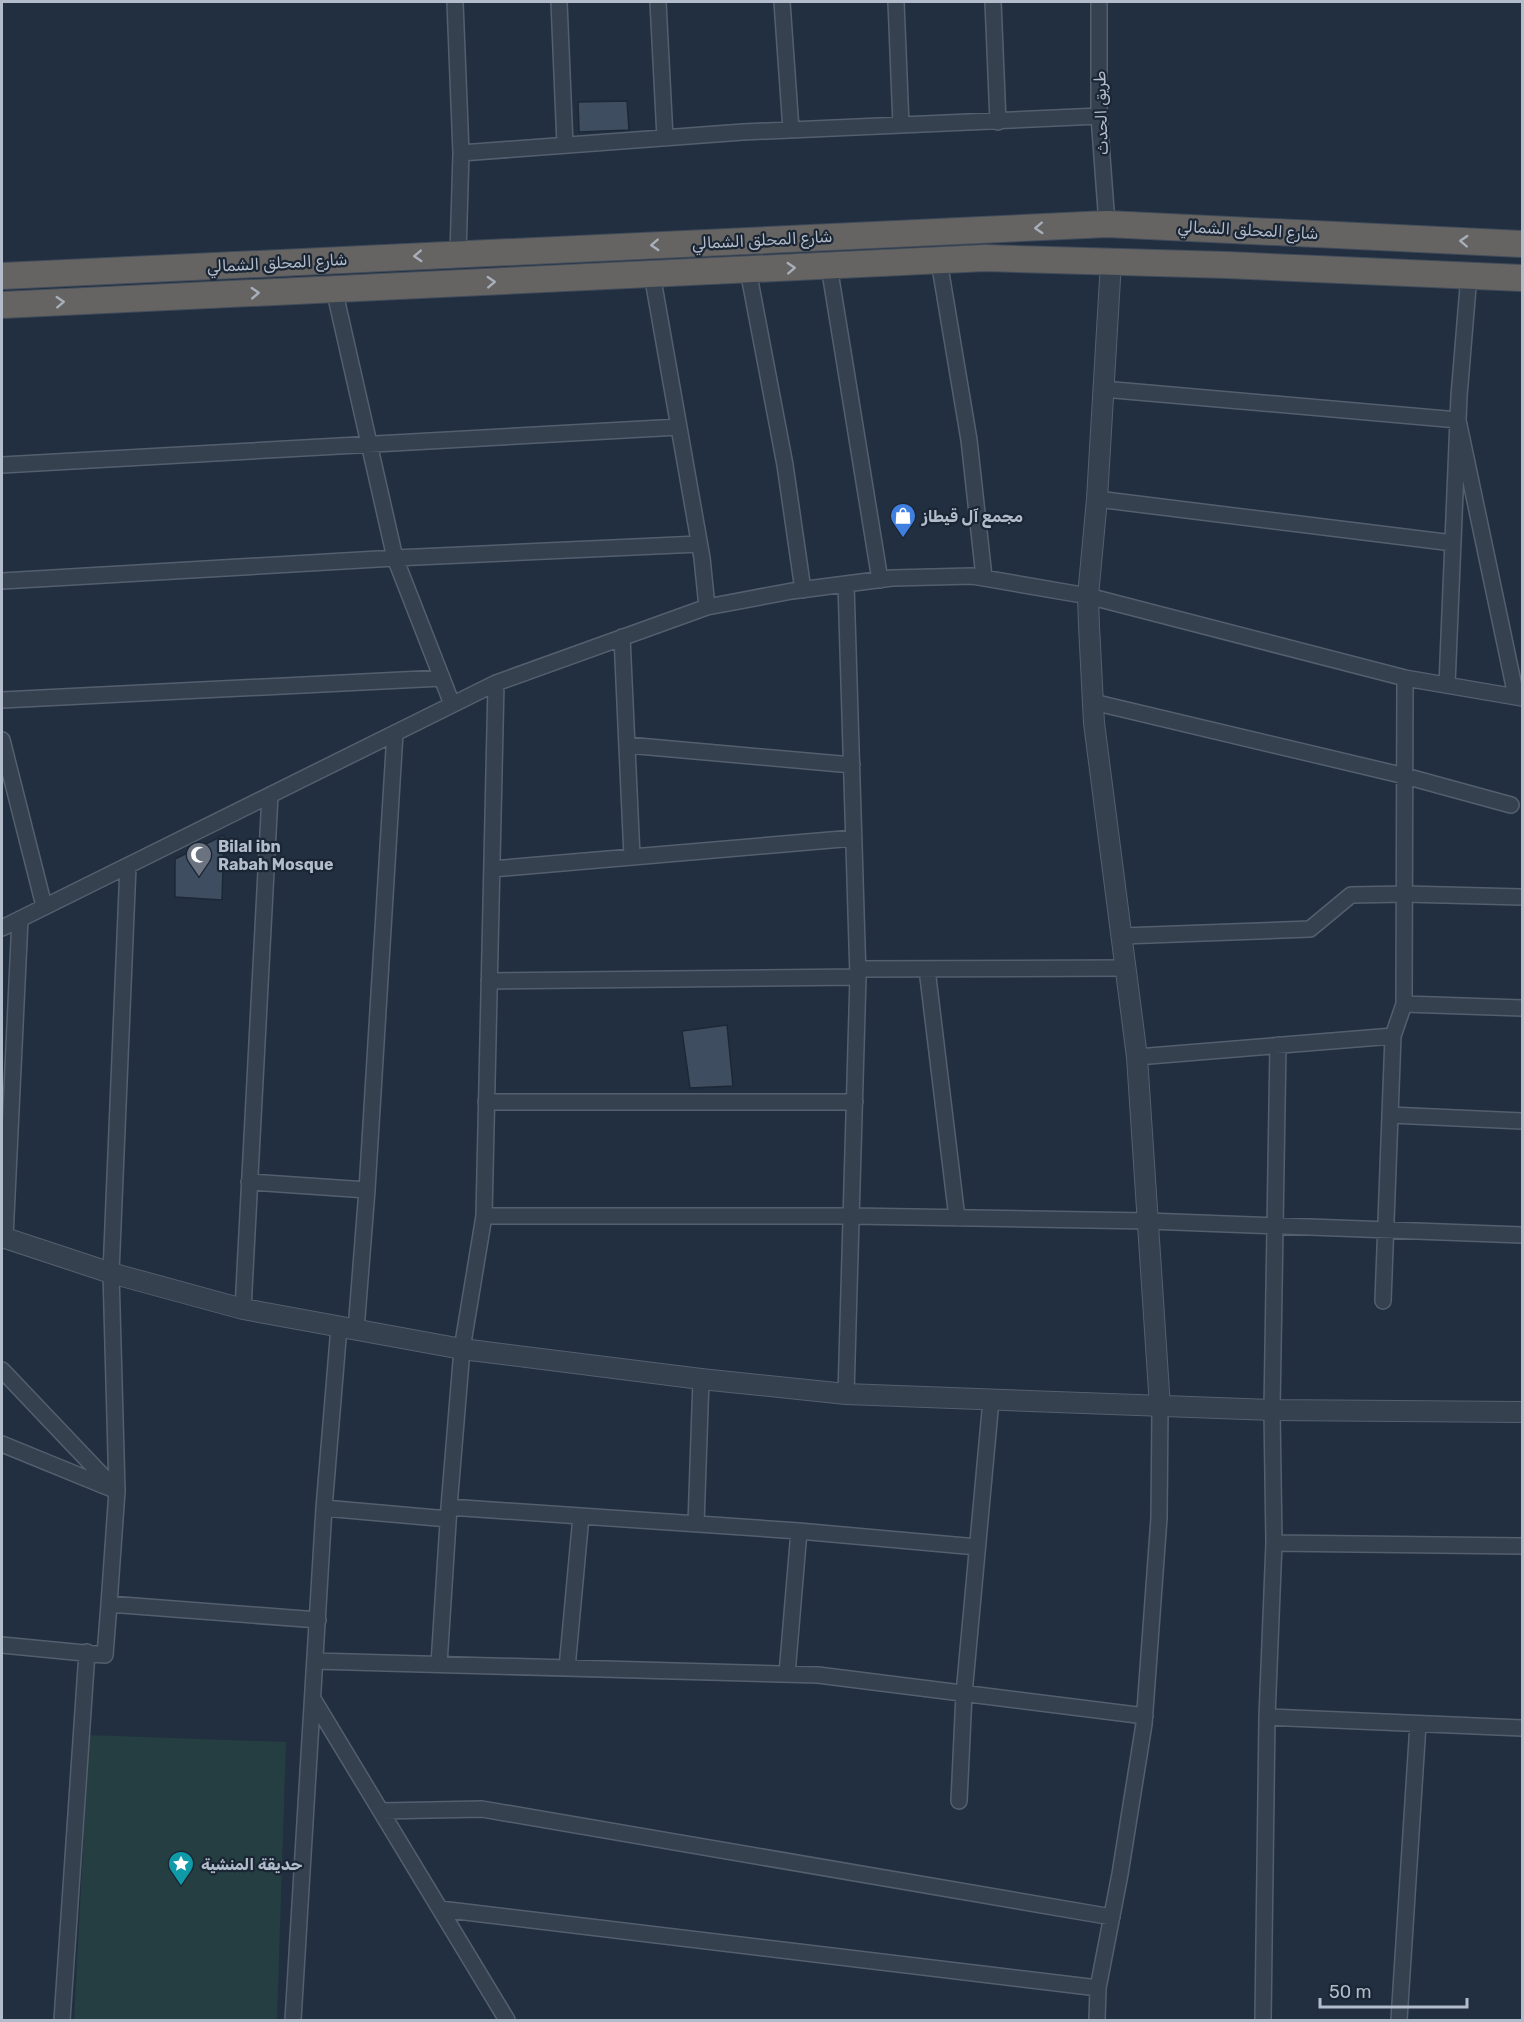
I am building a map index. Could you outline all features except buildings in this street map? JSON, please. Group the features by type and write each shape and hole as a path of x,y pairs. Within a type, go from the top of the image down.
{"highway":[{"name":"شارع المحلق الشمالي","path":"2,276 1109,225 1522,244"},
{"path":"1109,225 1131,230 1135,243 1132,256 1109,262 1083,254 1082,238 1109,225"},
{"name":"شارع المحلق الشمالي","path":"2,305 985,258 1522,278"}],"street":[{"path":"455,2 461,153 458,254"},
{"path":"559,2 565,145"},
{"path":"658,2 666,138"},
{"path":"782,2 791,130"},
{"path":"896,2 901,126"},
{"path":"993,2 998,122"},
{"name":"طريق الحدث","path":"1099,2 1100,116 1109,225"},
{"path":"461,153 791,130 1100,116"},
{"path":"939,261 969,440 984,578"},
{"path":"1097,2020 1098,1988 1112,1917 1144,1716 1159,1518 1160,1407 1137,1057 1093,702 1088,596 1097,499 1109,262"},
{"path":"829,266 880,580"},
{"path":"748,270 785,465 803,590"},
{"path":"652,274 699,544 707,607"},
{"path":"1447,685 1458,420 1469,275"},
{"path":"334,289 395,558 452,704"},
{"path":"1103,389 1458,420"},
{"path":"2,928 496,683 707,607 803,590 880,580 972,576 1088,596 1406,678 1519,697 1458,420"},
{"path":"2,465 679,427"},
{"path":"1097,499 1453,543"},
{"path":"2,581 395,558 699,544"},
{"path":"846,584 858,973 846,1394"},
{"path":"622,638 632,857"},
{"path":"2,700 442,678"},
{"path":"1383,1301 1393,1036 1404,1004 1406,678"},
{"path":"439,1664 462,1349 484,1216 496,683"},
{"path":"1093,702 1405,776 1511,805"},
{"path":"293,2020 324,1508 367,1190 395,733"},
{"path":"2,740 44,906"},
{"path":"627,745 852,765"},
{"path":"243,1309 270,795"},
{"path":"492,868 854,838"},
{"path":"2,1645 105,1654 117,1491 111,1273 128,866"},
{"path":"1122,936 1310,929 1351,895 1522,897"},
{"path":"20,919 3,1237 111,1273 243,1309 462,1349 701,1379 846,1394 1272,1410 1522,1412"},
{"path":"489,981 858,973 927,969 1126,968"},
{"path":"927,969 957,1218"},
{"path":"1404,1004 1522,1008"},
{"path":"1137,1057 1393,1036"},
{"path":"1263,2020 1267,1717 1274,1543 1272,1410 1278,1046"},
{"path":"486,1101 855,1101"},
{"path":"1390,1115 1522,1121"},
{"path":"249,1182 367,1190"},
{"path":"484,1216 852,1216 1148,1221 1522,1235"},
{"path":"2,1370 117,1491"},
{"path":"696,1524 701,1379"},
{"path":"958,1801 964,1694 991,1400"},
{"path":"2,1444 117,1491"},
{"path":"324,1508 581,1516 799,1531 978,1547"},
{"path":"567,1668 581,1516"},
{"path":"787,1674 799,1531"},
{"path":"1274,1543 1522,1546"},
{"path":"109,1604 318,1620"},
{"path":"62,2020 87,1652"},
{"path":"315,1661 818,1675 1144,1716"},
{"path":"313,1698 507,2020"},
{"path":"1267,1717 1522,1728"},
{"path":"1399,2020 1418,1724"},
{"path":"381,1811 482,1809 1112,1917"},
{"path":"440,1909 1098,1988"}],"green space":[{"path":"89,1735 286,1742 277,2020 74,2020"}],"place":[{"name":"مجمع آل قيطاز","path":"903,539"},
{"name":"Bilal ibn Rabah Mosque","path":"199,878"},
{"name":"حديقة المنشية","path":"181,1887"}]}
